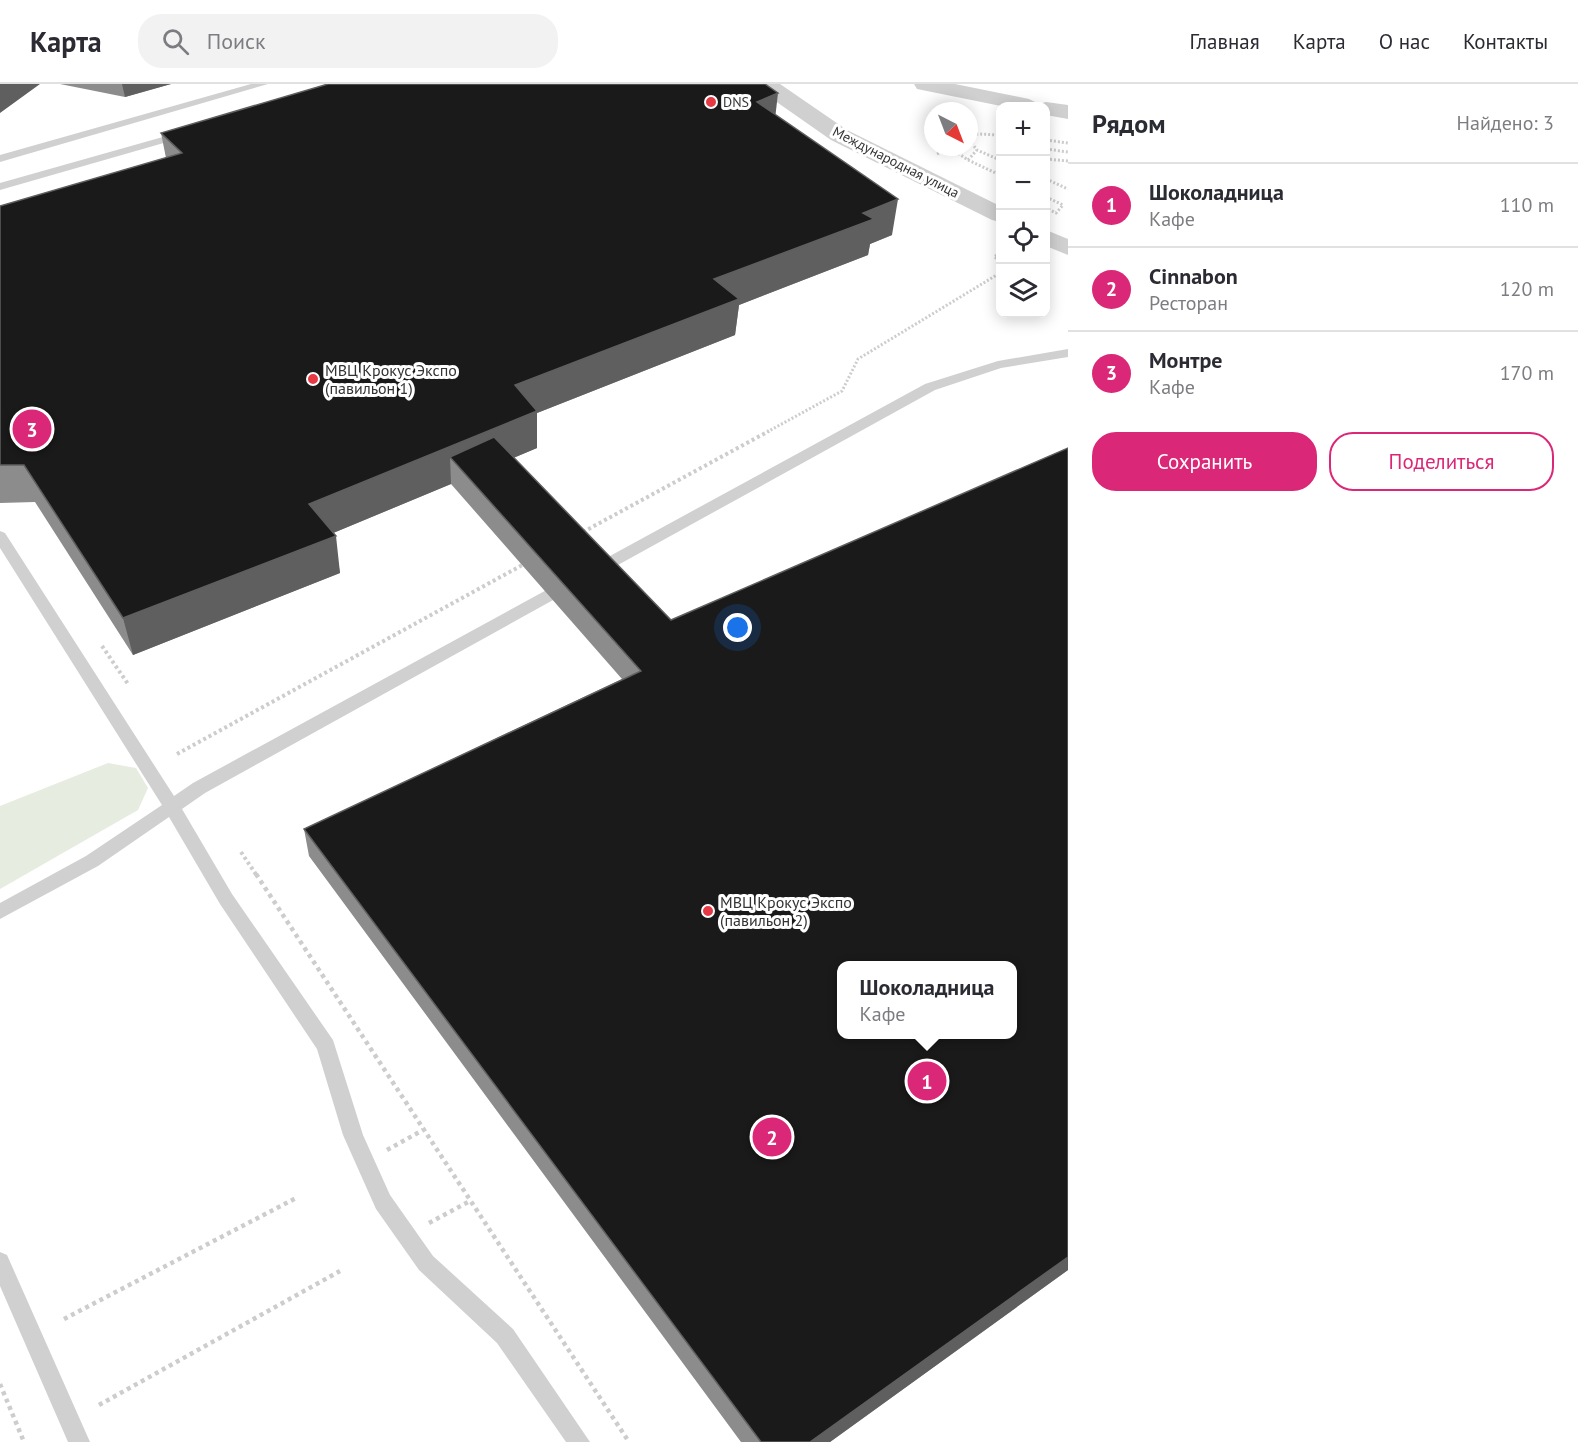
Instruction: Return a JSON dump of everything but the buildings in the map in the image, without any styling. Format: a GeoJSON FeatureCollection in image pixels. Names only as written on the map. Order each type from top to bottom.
{"type":"FeatureCollection","features":[{"type":"Feature","properties":{"kind":"street","name":"Международная улица"},"geometry":{"type":"LineString","coordinates":[[766,84],[839,135],[996,212]]}},
{"type":"Feature","properties":{"kind":"street"},"geometry":{"type":"LineString","coordinates":[[925,84],[1010,102]]}},
{"type":"Feature","properties":{"kind":"street"},"geometry":{"type":"LineString","coordinates":[[1050,110],[1068,112]]}},
{"type":"Feature","properties":{"kind":"street"},"geometry":{"type":"LineString","coordinates":[[1050,239],[1068,248]]}},
{"type":"Feature","properties":{"kind":"lane"},"geometry":{"type":"LineString","coordinates":[[0,159],[263,84]]}},
{"type":"Feature","properties":{"kind":"lane"},"geometry":{"type":"LineString","coordinates":[[0,187],[195,130]]}},
{"type":"Feature","properties":{"kind":"lane"},"geometry":{"type":"LineString","coordinates":[[0,912],[92,861],[199,788],[930,387],[976,369],[1025,357],[1068,353]]}},
{"type":"Feature","properties":{"kind":"lane"},"geometry":{"type":"LineString","coordinates":[[0,536],[172,807],[226,899],[326,1046],[353,1135],[383,1202],[426,1263],[505,1336],[579,1442]]}},
{"type":"Feature","properties":{"kind":"lane"},"geometry":{"type":"LineString","coordinates":[[0,1262],[79,1442]]}},
{"type":"Feature","properties":{"kind":"path"},"geometry":{"type":"LineString","coordinates":[[978,134],[996,135]]}},
{"type":"Feature","properties":{"kind":"path"},"geometry":{"type":"LineString","coordinates":[[1050,141],[1068,143]]}},
{"type":"Feature","properties":{"kind":"path"},"geometry":{"type":"LineString","coordinates":[[978,150],[996,158]]}},
{"type":"Feature","properties":{"kind":"path"},"geometry":{"type":"LineString","coordinates":[[1050,150],[1068,152]]}},
{"type":"Feature","properties":{"kind":"path"},"geometry":{"type":"LineString","coordinates":[[962,156],[996,173]]}},
{"type":"Feature","properties":{"kind":"path"},"geometry":{"type":"LineString","coordinates":[[968,160],[972,156]]}},
{"type":"Feature","properties":{"kind":"path"},"geometry":{"type":"LineString","coordinates":[[1050,159],[1068,161]]}},
{"type":"Feature","properties":{"kind":"path"},"geometry":{"type":"LineString","coordinates":[[1050,181],[1068,189]]}},
{"type":"Feature","properties":{"kind":"path"},"geometry":{"type":"LineString","coordinates":[[1050,198],[1063,205],[1056,213],[1050,210]]}},
{"type":"Feature","properties":{"kind":"path"},"geometry":{"type":"LineString","coordinates":[[580,534],[842,391],[858,359],[996,275]]}},
{"type":"Feature","properties":{"kind":"path"},"geometry":{"type":"LineString","coordinates":[[177,754],[528,562]]}},
{"type":"Feature","properties":{"kind":"path"},"geometry":{"type":"LineString","coordinates":[[241,852],[629,1442]]}},
{"type":"Feature","properties":{"kind":"path"},"geometry":{"type":"LineString","coordinates":[[379,1154],[423,1130]]}},
{"type":"Feature","properties":{"kind":"path"},"geometry":{"type":"LineString","coordinates":[[64,1319],[298,1197]]}},
{"type":"Feature","properties":{"kind":"path"},"geometry":{"type":"LineString","coordinates":[[423,1226],[470,1201]]}},
{"type":"Feature","properties":{"kind":"path"},"geometry":{"type":"LineString","coordinates":[[99,1405],[340,1271]]}},
{"type":"Feature","properties":{"kind":"path"},"geometry":{"type":"LineString","coordinates":[[0,1384],[24,1442]]}},
{"type":"Feature","properties":{"kind":"shaded area"},"geometry":{"type":"Polygon","coordinates":[[[108,763],[136,768],[148,788],[138,810],[0,889],[0,806],[108,763]]]}},
{"type":"Feature","properties":{"kind":"place","name":"DNS"},"geometry":{"type":"Point","coordinates":[711,102]}},
{"type":"Feature","properties":{"kind":"place","name":"МВЦ Крокус Экспо (павильон 1)"},"geometry":{"type":"Point","coordinates":[313,379]}},
{"type":"Feature","properties":{"kind":"place","name":"Монтре"},"geometry":{"type":"Point","coordinates":[32,429]}},
{"type":"Feature","properties":{"kind":"place","name":"МВЦ Крокус Экспо (павильон 2)"},"geometry":{"type":"Point","coordinates":[708,911]}},
{"type":"Feature","properties":{"kind":"place","name":"Шоколадница"},"geometry":{"type":"Point","coordinates":[927,1081]}},
{"type":"Feature","properties":{"kind":"place","name":"Cinnabon"},"geometry":{"type":"Point","coordinates":[772,1137]}}]}
